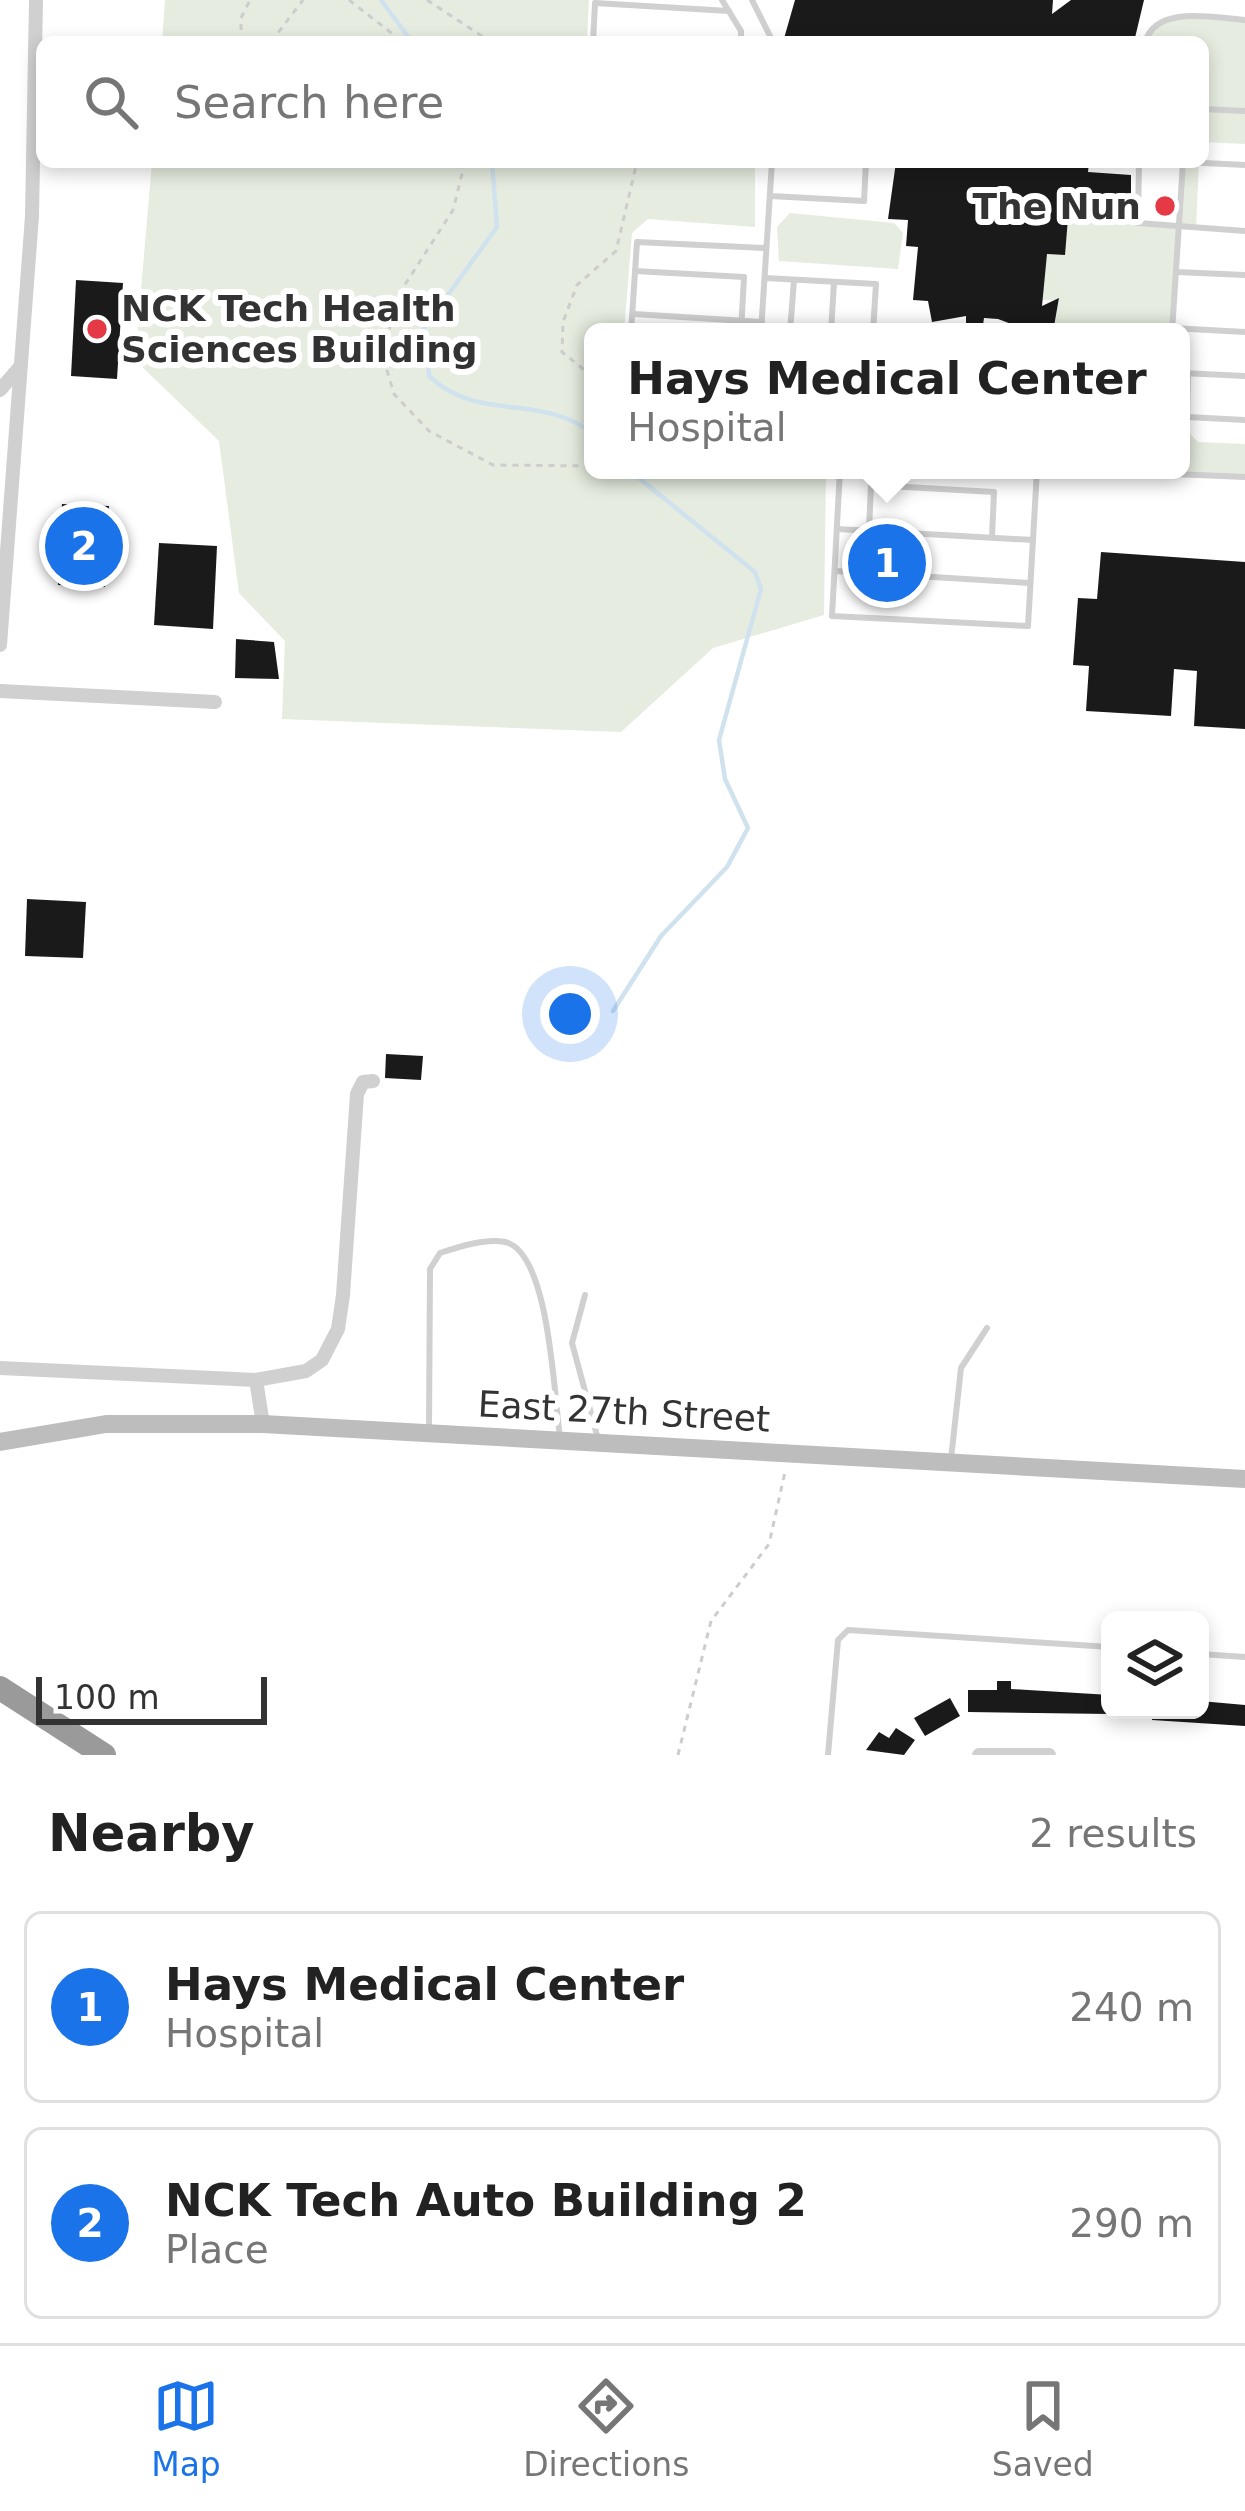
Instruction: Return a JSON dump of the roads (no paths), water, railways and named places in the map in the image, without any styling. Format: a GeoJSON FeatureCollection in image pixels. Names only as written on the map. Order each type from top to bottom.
{"type":"FeatureCollection","features":[{"type":"Feature","properties":{"kind":"highway"},"geometry":{"type":"LineString","coordinates":[[0,1688],[104,1755]]}},
{"type":"Feature","properties":{"kind":"main road","name":"East 27th Street"},"geometry":{"type":"LineString","coordinates":[[0,1442],[118,1423],[263,1424],[1245,1478]]}},
{"type":"Feature","properties":{"kind":"street"},"geometry":{"type":"LineString","coordinates":[[0,645],[32,216],[36,0]]}},
{"type":"Feature","properties":{"kind":"street"},"geometry":{"type":"LineString","coordinates":[[0,390],[19,368]]}},
{"type":"Feature","properties":{"kind":"street"},"geometry":{"type":"LineString","coordinates":[[0,691],[214,702]]}},
{"type":"Feature","properties":{"kind":"street"},"geometry":{"type":"LineString","coordinates":[[0,1368],[256,1380],[306,1371],[332,1346],[343,1295],[356,1094],[363,1082],[373,1081]]}},
{"type":"Feature","properties":{"kind":"street"},"geometry":{"type":"LineString","coordinates":[[256,1380],[263,1424]]}},
{"type":"Feature","properties":{"kind":"street"},"geometry":{"type":"LineString","coordinates":[[979,1755],[1049,1755]]}},
{"type":"Feature","properties":{"kind":"lane"},"geometry":{"type":"LineString","coordinates":[[722,0],[741,36]]}},
{"type":"Feature","properties":{"kind":"lane"},"geometry":{"type":"LineString","coordinates":[[752,0],[770,36]]}},
{"type":"Feature","properties":{"kind":"lane"},"geometry":{"type":"LineString","coordinates":[[593,36],[595,2],[729,11]]}},
{"type":"Feature","properties":{"kind":"lane"},"geometry":{"type":"LineString","coordinates":[[1148,36],[1151,28],[1168,19],[1245,20]]}},
{"type":"Feature","properties":{"kind":"lane"},"geometry":{"type":"LineString","coordinates":[[1209,109],[1245,111]]}},
{"type":"Feature","properties":{"kind":"lane"},"geometry":{"type":"LineString","coordinates":[[1209,163],[1245,165]]}},
{"type":"Feature","properties":{"kind":"lane"},"geometry":{"type":"LineString","coordinates":[[632,314],[762,322],[772,168]]}},
{"type":"Feature","properties":{"kind":"lane"},"geometry":{"type":"LineString","coordinates":[[770,196],[864,201],[866,168]]}},
{"type":"Feature","properties":{"kind":"lane"},"geometry":{"type":"LineString","coordinates":[[1139,168],[1138,224],[1245,231]]}},
{"type":"Feature","properties":{"kind":"lane"},"geometry":{"type":"LineString","coordinates":[[1172,323],[1183,168]]}},
{"type":"Feature","properties":{"kind":"lane"},"geometry":{"type":"LineString","coordinates":[[632,323],[637,242],[766,248]]}},
{"type":"Feature","properties":{"kind":"lane"},"geometry":{"type":"LineString","coordinates":[[635,271],[744,277],[742,320]]}},
{"type":"Feature","properties":{"kind":"lane"},"geometry":{"type":"LineString","coordinates":[[1176,272],[1245,275]]}},
{"type":"Feature","properties":{"kind":"lane"},"geometry":{"type":"LineString","coordinates":[[764,278],[876,284],[874,323]]}},
{"type":"Feature","properties":{"kind":"lane"},"geometry":{"type":"LineString","coordinates":[[791,323],[794,280]]}},
{"type":"Feature","properties":{"kind":"lane"},"geometry":{"type":"LineString","coordinates":[[832,323],[834,282]]}},
{"type":"Feature","properties":{"kind":"lane"},"geometry":{"type":"LineString","coordinates":[[1190,330],[1245,332]]}},
{"type":"Feature","properties":{"kind":"lane"},"geometry":{"type":"LineString","coordinates":[[1190,373],[1245,376]]}},
{"type":"Feature","properties":{"kind":"lane"},"geometry":{"type":"LineString","coordinates":[[1190,417],[1245,420]]}},
{"type":"Feature","properties":{"kind":"lane"},"geometry":{"type":"LineString","coordinates":[[1190,473],[1245,477]]}},
{"type":"Feature","properties":{"kind":"lane"},"geometry":{"type":"LineString","coordinates":[[840,479],[832,616],[1028,626],[1036,479]]}},
{"type":"Feature","properties":{"kind":"lane"},"geometry":{"type":"LineString","coordinates":[[868,530],[871,485],[994,492],[992,537]]}},
{"type":"Feature","properties":{"kind":"lane"},"geometry":{"type":"LineString","coordinates":[[837,529],[1033,539]]}},
{"type":"Feature","properties":{"kind":"lane"},"geometry":{"type":"LineString","coordinates":[[835,571],[1030,583]]}},
{"type":"Feature","properties":{"kind":"lane"},"geometry":{"type":"LineString","coordinates":[[430,1433],[430,1269],[440,1253],[504,1242],[518,1248],[539,1282],[560,1440]]}},
{"type":"Feature","properties":{"kind":"lane"},"geometry":{"type":"LineString","coordinates":[[585,1295],[572,1343],[599,1442]]}},
{"type":"Feature","properties":{"kind":"lane"},"geometry":{"type":"LineString","coordinates":[[951,1462],[962,1368],[987,1328]]}},
{"type":"Feature","properties":{"kind":"lane"},"geometry":{"type":"LineString","coordinates":[[828,1755],[838,1640],[848,1630],[1101,1646]]}},
{"type":"Feature","properties":{"kind":"lane"},"geometry":{"type":"LineString","coordinates":[[1209,1655],[1245,1657]]}},
{"type":"Feature","properties":{"kind":"waterway"},"geometry":{"type":"LineString","coordinates":[[381,0],[408,36]]}},
{"type":"Feature","properties":{"kind":"waterway"},"geometry":{"type":"LineString","coordinates":[[492,168],[497,227],[424,328],[429,376],[468,399],[550,413],[584,428]]}},
{"type":"Feature","properties":{"kind":"waterway"},"geometry":{"type":"LineString","coordinates":[[613,1011],[661,936],[727,867],[748,828],[725,779],[719,740],[761,589],[755,572],[640,479]]}},
{"type":"Feature","properties":{"kind":"place","name":"The Nun"},"geometry":{"type":"Point","coordinates":[1165,206]}},
{"type":"Feature","properties":{"kind":"place","name":"NCK Tech Health Sciences Building"},"geometry":{"type":"Point","coordinates":[97,329]}},
{"type":"Feature","properties":{"kind":"place","name":"NCK Tech Auto Building 2"},"geometry":{"type":"Point","coordinates":[84,546]}},
{"type":"Feature","properties":{"kind":"place","name":"Hays Medical Center"},"geometry":{"type":"Point","coordinates":[887,563]}}]}
